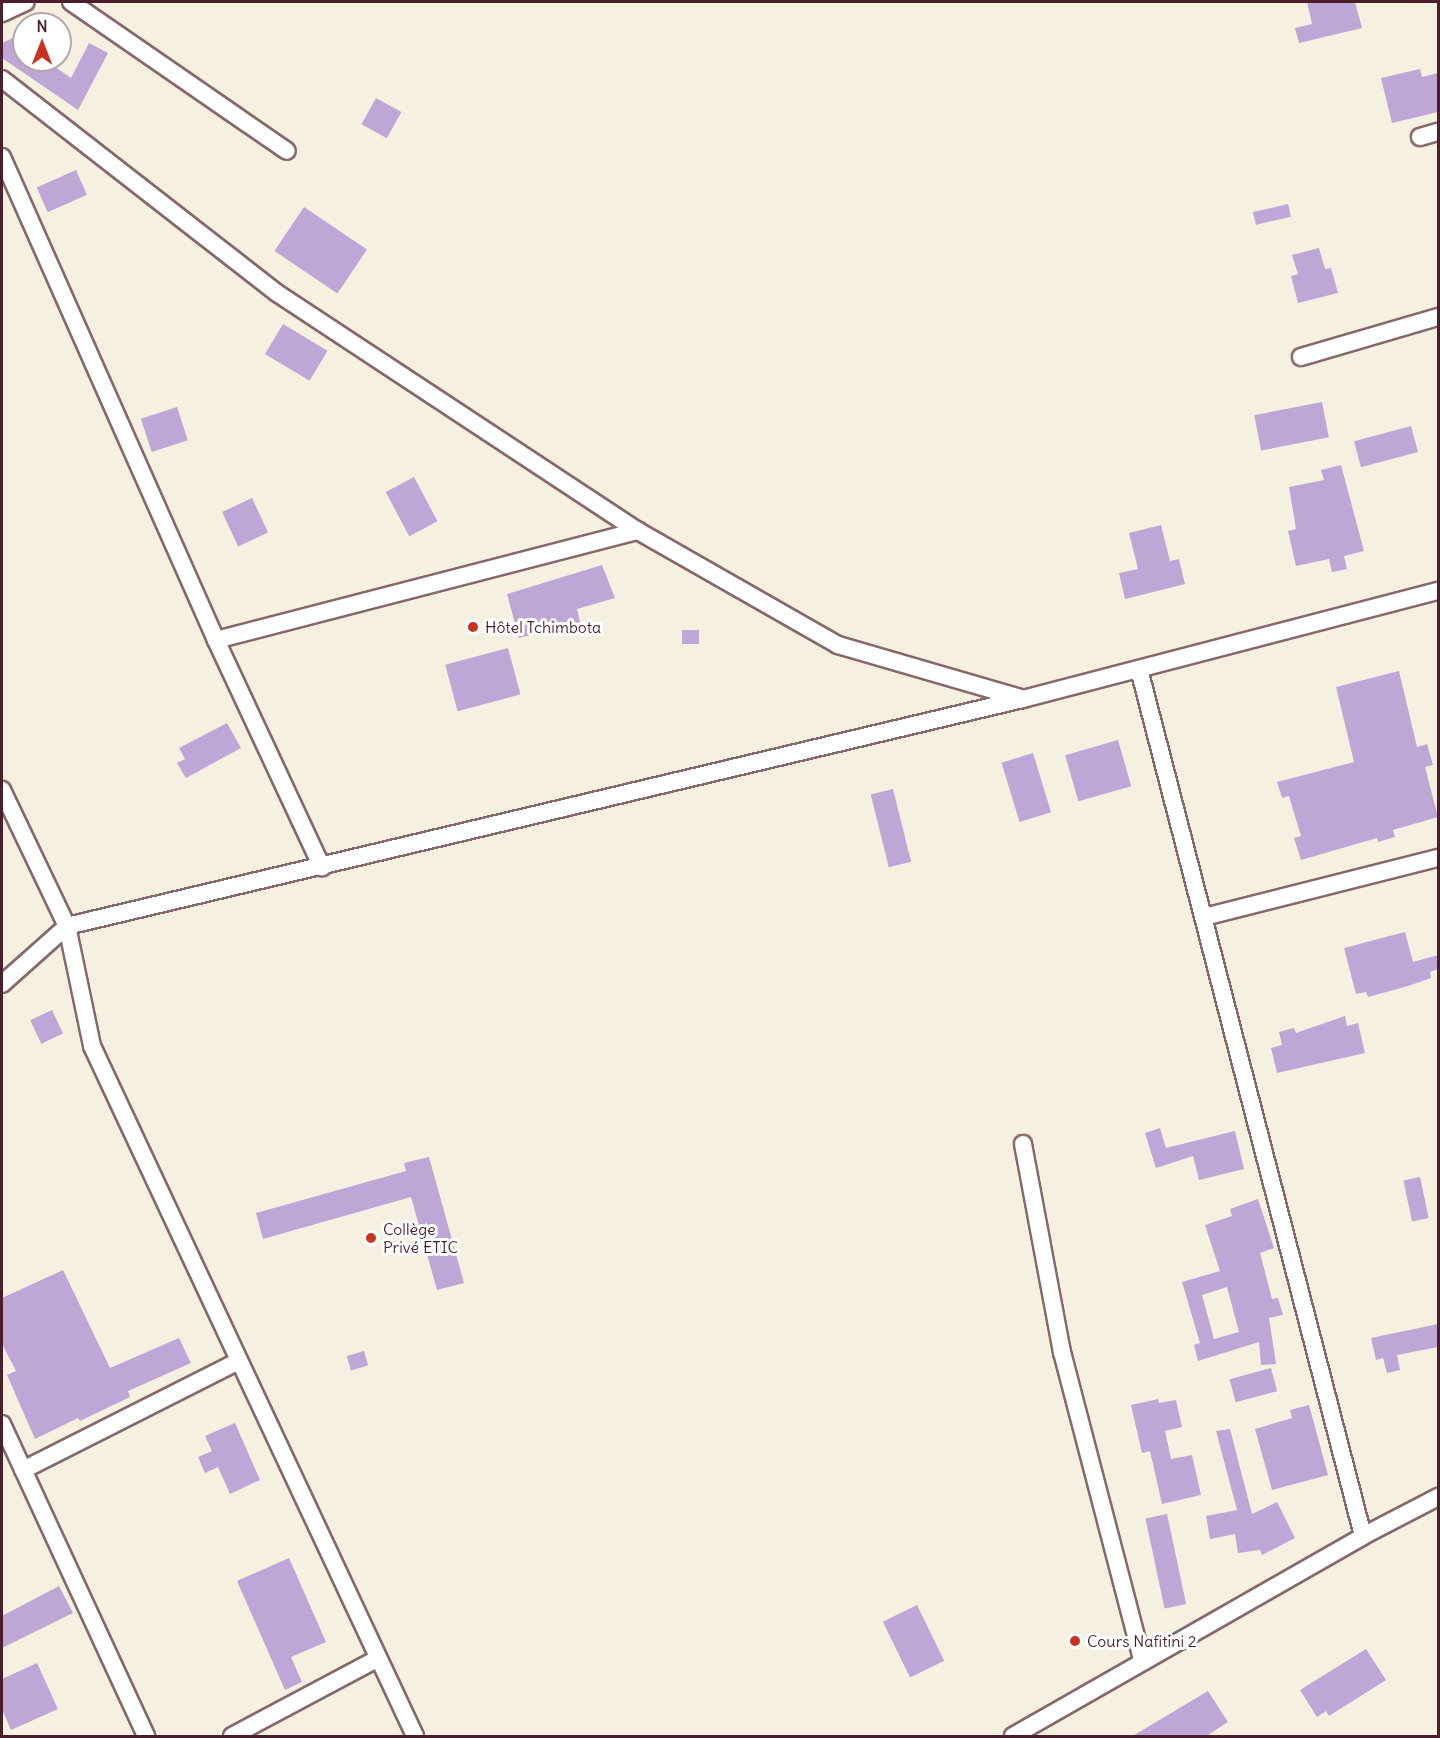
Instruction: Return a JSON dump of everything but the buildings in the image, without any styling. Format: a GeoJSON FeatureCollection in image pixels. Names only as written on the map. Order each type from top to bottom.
{"type":"FeatureCollection","features":[{"type":"Feature","properties":{"kind":"street"},"geometry":{"type":"LineString","coordinates":[[2,13],[26,2]]}},
{"type":"Feature","properties":{"kind":"street"},"geometry":{"type":"LineString","coordinates":[[71,2],[287,151]]}},
{"type":"Feature","properties":{"kind":"street"},"geometry":{"type":"LineString","coordinates":[[2,79],[277,293],[639,531],[838,645],[1023,699]]}},
{"type":"Feature","properties":{"kind":"street"},"geometry":{"type":"LineString","coordinates":[[1420,137],[1438,132]]}},
{"type":"Feature","properties":{"kind":"street"},"geometry":{"type":"LineString","coordinates":[[2,157],[216,640],[322,867]]}},
{"type":"Feature","properties":{"kind":"street"},"geometry":{"type":"LineString","coordinates":[[1301,357],[1438,317]]}},
{"type":"Feature","properties":{"kind":"street"},"geometry":{"type":"LineString","coordinates":[[216,640],[639,531]]}},
{"type":"Feature","properties":{"kind":"street"},"geometry":{"type":"LineString","coordinates":[[2,984],[67,926],[1023,699],[1438,591]]}},
{"type":"Feature","properties":{"kind":"street"},"geometry":{"type":"LineString","coordinates":[[1139,669],[1363,1536]]}},
{"type":"Feature","properties":{"kind":"street"},"geometry":{"type":"LineString","coordinates":[[2,790],[67,926],[92,1046],[415,1737]]}},
{"type":"Feature","properties":{"kind":"street"},"geometry":{"type":"LineString","coordinates":[[1204,917],[1438,858]]}},
{"type":"Feature","properties":{"kind":"street"},"geometry":{"type":"LineString","coordinates":[[1023,1144],[1062,1352],[1143,1662]]}},
{"type":"Feature","properties":{"kind":"street"},"geometry":{"type":"LineString","coordinates":[[22,1470],[239,1361]]}},
{"type":"Feature","properties":{"kind":"street"},"geometry":{"type":"LineString","coordinates":[[2,1424],[146,1737]]}},
{"type":"Feature","properties":{"kind":"street"},"geometry":{"type":"LineString","coordinates":[[1013,1737],[1363,1536],[1438,1497]]}},
{"type":"Feature","properties":{"kind":"street"},"geometry":{"type":"LineString","coordinates":[[232,1737],[377,1659]]}},
{"type":"Feature","properties":{"kind":"place","name":"Hôtel Tchimbota"},"geometry":{"type":"Point","coordinates":[473,627]}},
{"type":"Feature","properties":{"kind":"place","name":"Collège Privé ETIC"},"geometry":{"type":"Point","coordinates":[371,1238]}},
{"type":"Feature","properties":{"kind":"place","name":"Cours Nafitini 2"},"geometry":{"type":"Point","coordinates":[1075,1641]}}]}
